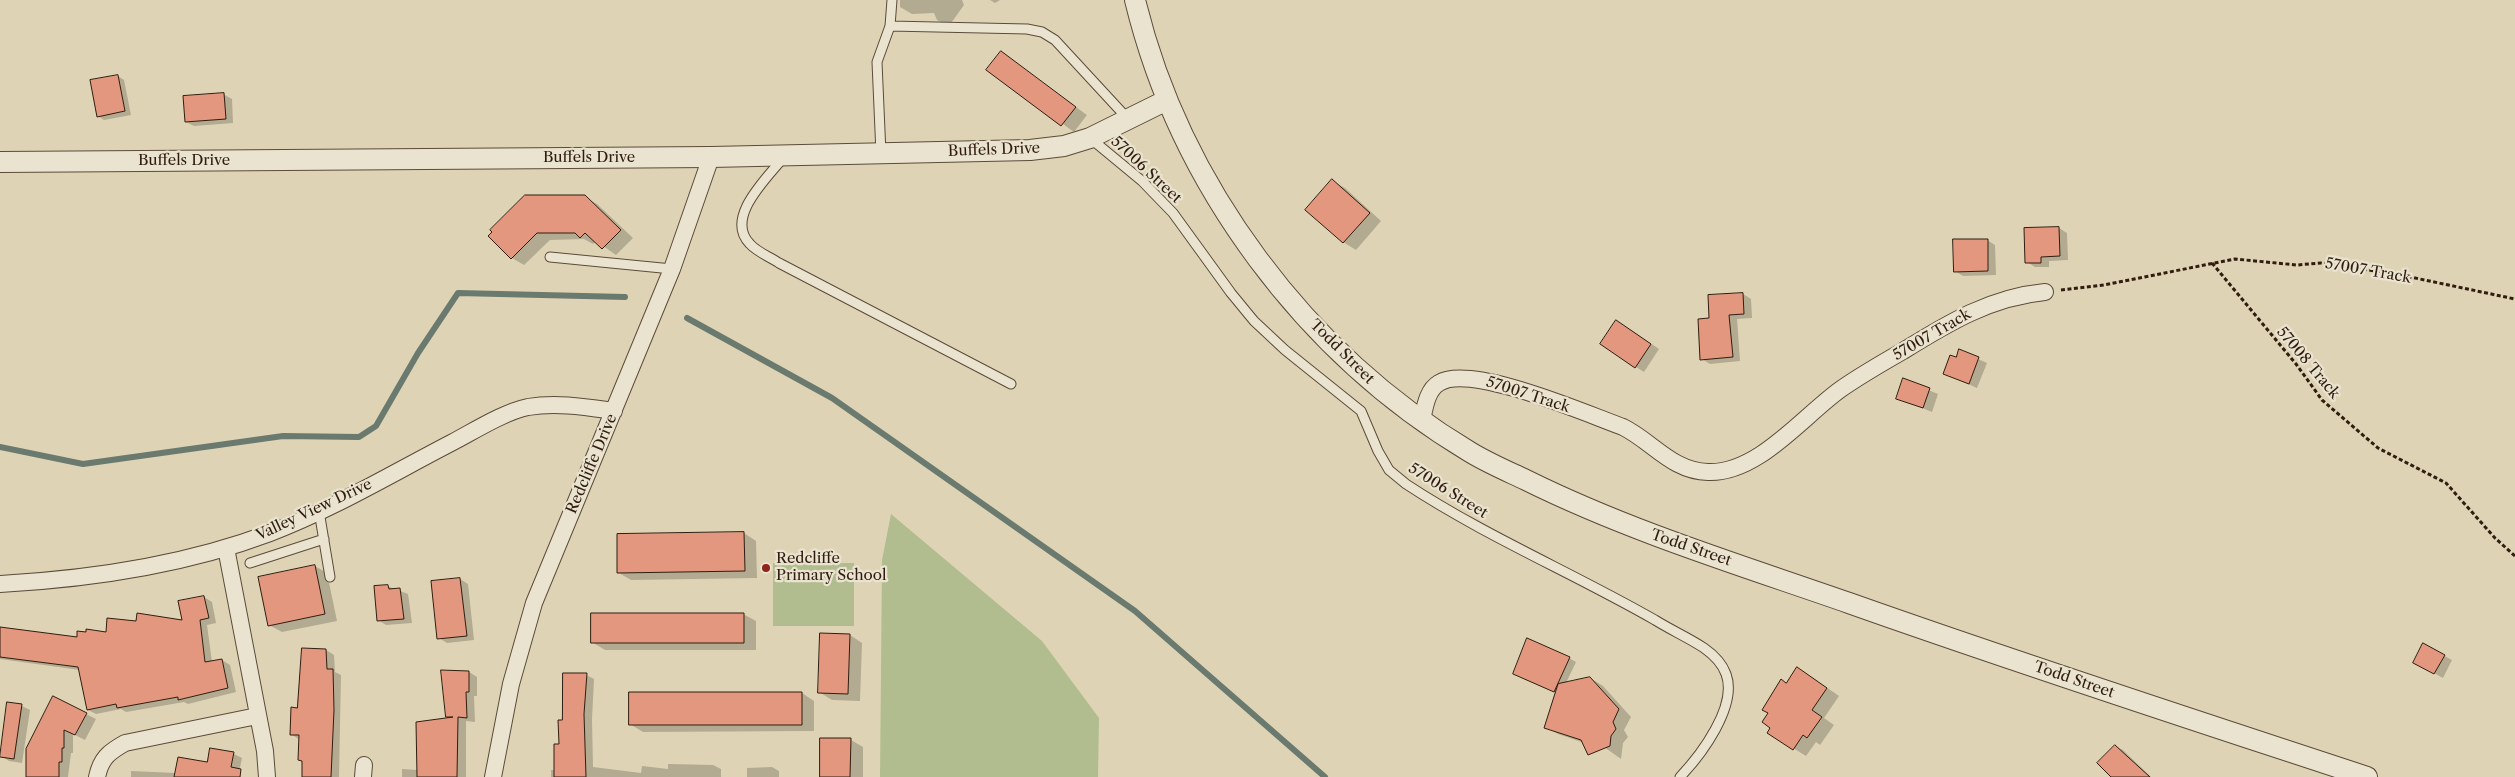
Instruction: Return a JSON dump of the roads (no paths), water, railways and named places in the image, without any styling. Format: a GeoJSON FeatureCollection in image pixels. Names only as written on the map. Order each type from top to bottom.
{"type":"FeatureCollection","features":[{"type":"Feature","properties":{"kind":"street","name":"Todd Street"},"geometry":{"type":"LineString","coordinates":[[1135,0],[1142,29],[1167,100],[1199,167],[1232,220],[1277,283],[1336,349],[1372,383],[1422,420],[1472,453],[1622,523],[1941,635],[2367,777]]}},
{"type":"Feature","properties":{"kind":"street","name":"Buffels Drive"},"geometry":{"type":"LineString","coordinates":[[0,162],[711,157],[1030,150],[1064,146],[1090,138],[1167,100]]}},
{"type":"Feature","properties":{"kind":"street","name":"Redcliffe Drive"},"geometry":{"type":"LineString","coordinates":[[493,777],[511,684],[534,604],[672,269],[711,157]]}},
{"type":"Feature","properties":{"kind":"street","name":"57007 Track"},"geometry":{"type":"LineString","coordinates":[[1422,420],[1428,398],[1438,383],[1449,378],[1464,377],[1508,387],[1623,426],[1638,434],[1672,462],[1688,469],[1709,472],[1731,470],[1750,462],[1840,389],[1938,329],[1972,311],[2000,300],[2020,294],[2045,292]]}},
{"type":"Feature","properties":{"kind":"street","name":"Valley View Drive"},"geometry":{"type":"LineString","coordinates":[[0,584],[122,571],[226,548],[272,532],[319,511],[526,407],[553,405],[614,411]]}},
{"type":"Feature","properties":{"kind":"street"},"geometry":{"type":"LineString","coordinates":[[226,548],[265,751],[267,777]]}},
{"type":"Feature","properties":{"kind":"street"},"geometry":{"type":"LineString","coordinates":[[97,777],[102,760],[111,750],[125,743],[257,716]]}},
{"type":"Feature","properties":{"kind":"lane"},"geometry":{"type":"LineString","coordinates":[[881,154],[877,62],[890,26],[892,0]]}},
{"type":"Feature","properties":{"kind":"lane"},"geometry":{"type":"LineString","coordinates":[[890,26],[1027,29],[1042,32],[1055,40],[1128,119]]}},
{"type":"Feature","properties":{"kind":"lane","name":"57006 Street"},"geometry":{"type":"LineString","coordinates":[[1090,138],[1142,181],[1173,213],[1231,293],[1254,321],[1285,350],[1360,411],[1389,470],[1406,484],[1431,500],[1527,553],[1627,604],[1704,648],[1719,661],[1727,675],[1728,691],[1725,708],[1706,744],[1680,777]]}},
{"type":"Feature","properties":{"kind":"lane"},"geometry":{"type":"LineString","coordinates":[[784,156],[747,203],[742,218],[742,233],[750,244],[779,263],[1011,384]]}},
{"type":"Feature","properties":{"kind":"lane"},"geometry":{"type":"LineString","coordinates":[[550,257],[672,269]]}},
{"type":"Feature","properties":{"kind":"lane"},"geometry":{"type":"LineString","coordinates":[[319,511],[330,577]]}},
{"type":"Feature","properties":{"kind":"lane"},"geometry":{"type":"LineString","coordinates":[[250,563],[324,539]]}},
{"type":"Feature","properties":{"kind":"waterway"},"geometry":{"type":"LineString","coordinates":[[0,447],[83,464],[283,436],[359,437],[376,426],[418,353],[458,293],[625,297]]}},
{"type":"Feature","properties":{"kind":"waterway"},"geometry":{"type":"LineString","coordinates":[[687,318],[832,398],[1135,611],[1325,777]]}},
{"type":"Feature","properties":{"kind":"place","name":"Redcliffe Primary School"},"geometry":{"type":"Point","coordinates":[766,568]}}]}
